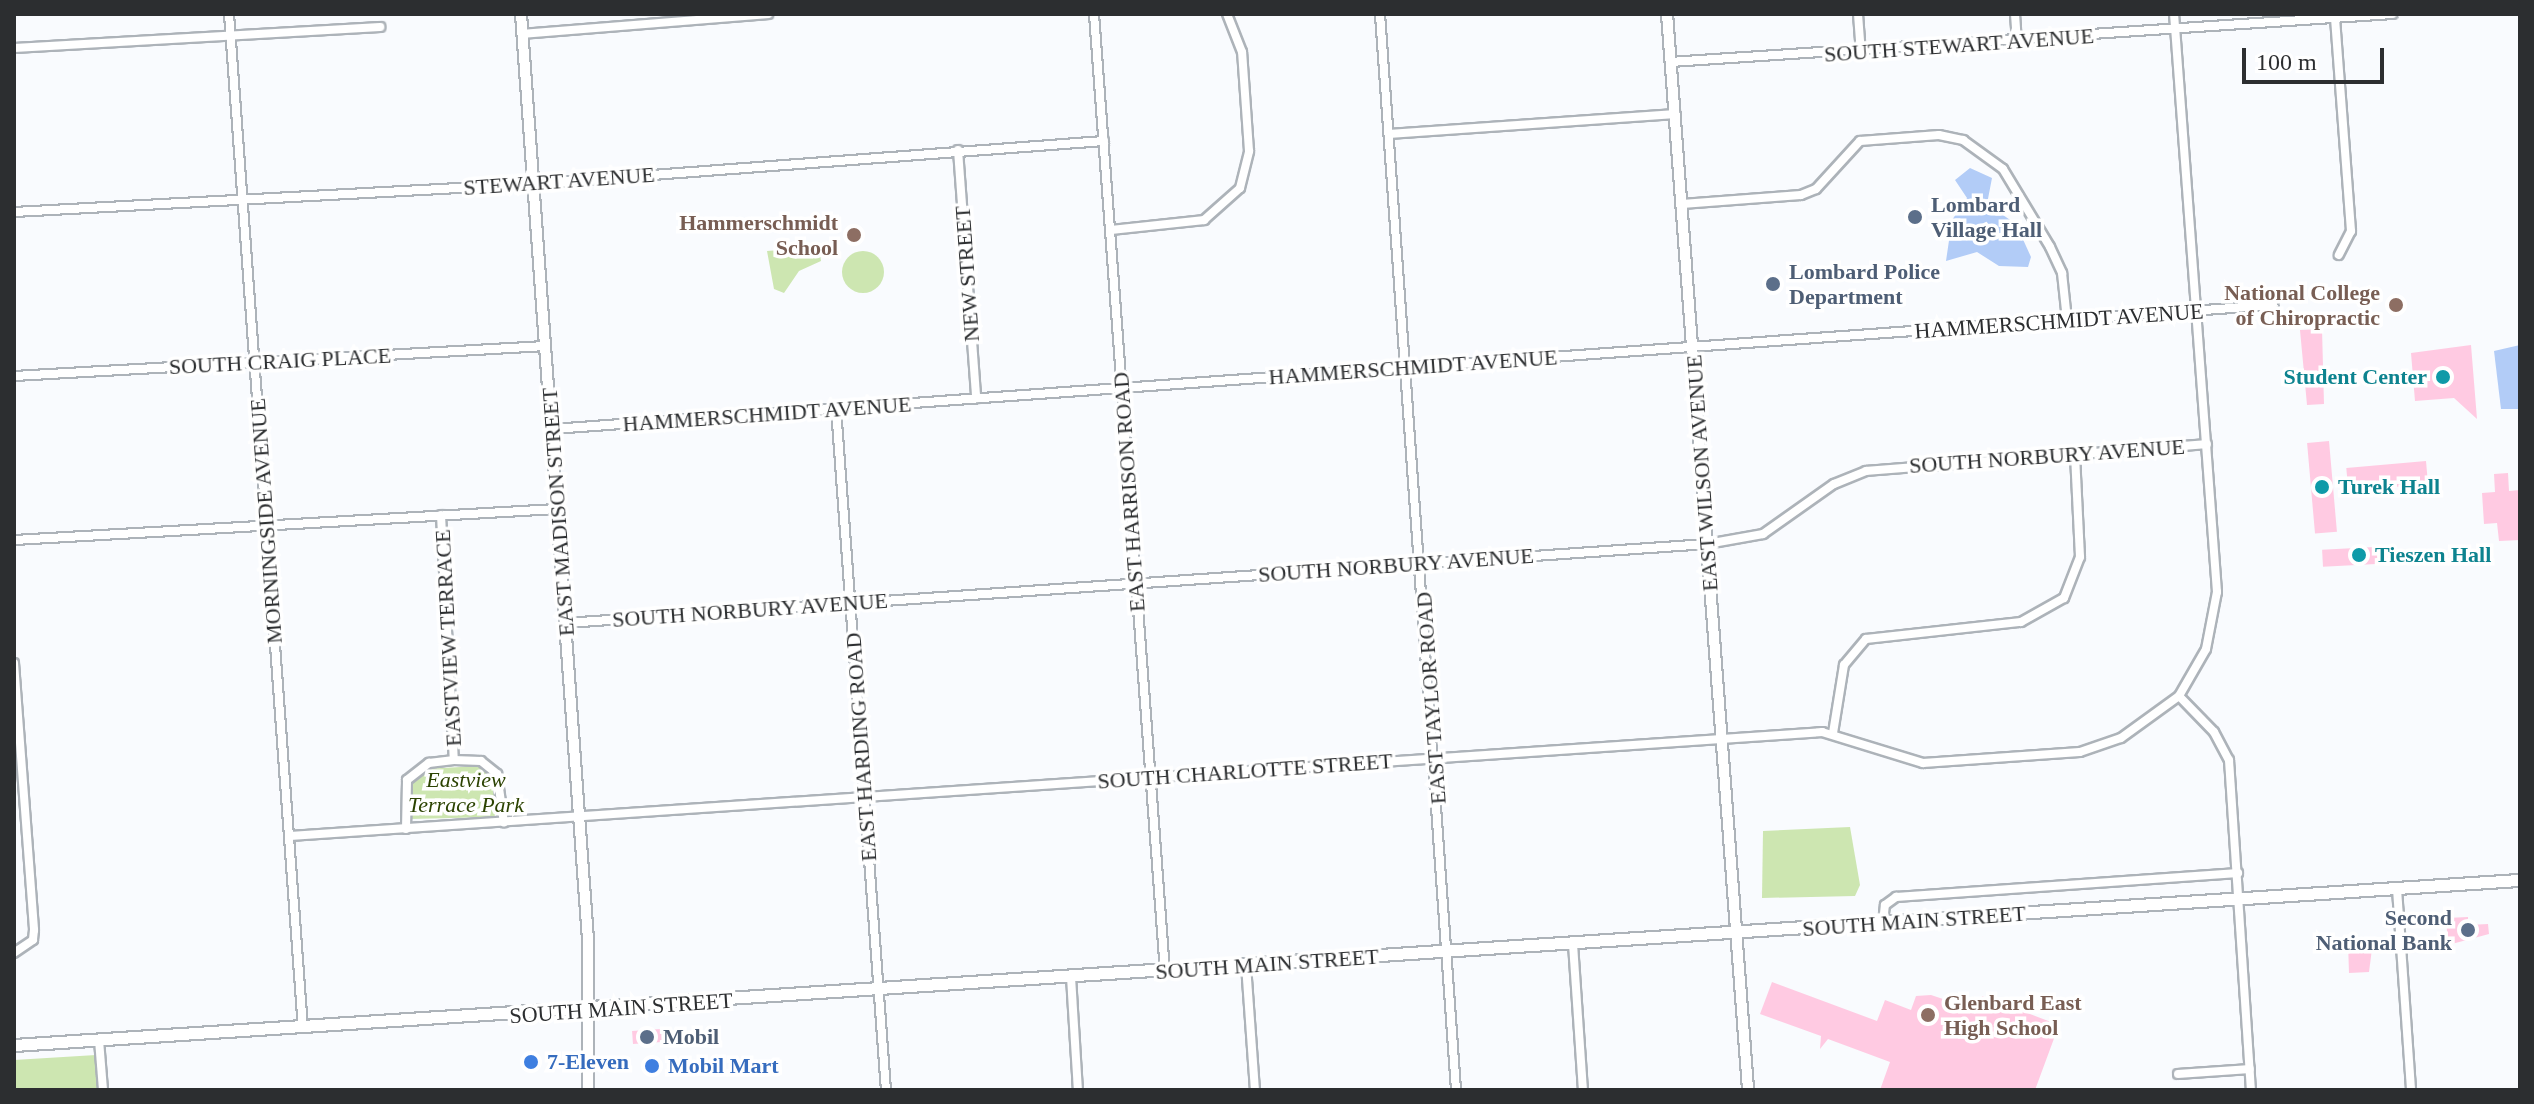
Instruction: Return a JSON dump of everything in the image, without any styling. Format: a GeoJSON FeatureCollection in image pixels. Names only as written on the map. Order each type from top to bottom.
{"type":"FeatureCollection","features":[{"type":"Feature","properties":{"kind":"main road","name":"SOUTH MAIN STREET"},"geometry":{"type":"LineString","coordinates":[[14,1045],[592,1011],[2520,880]]}},
{"type":"Feature","properties":{"kind":"street","name":"MORNINGSIDE AVENUE"},"geometry":{"type":"LineString","coordinates":[[229,14],[303,1028]]}},
{"type":"Feature","properties":{"kind":"street","name":"EAST MADISON STREET"},"geometry":{"type":"LineString","coordinates":[[521,14],[580,818],[592,1011],[588,1090]]}},
{"type":"Feature","properties":{"kind":"street"},"geometry":{"type":"LineString","coordinates":[[522,34],[768,14]]}},
{"type":"Feature","properties":{"kind":"street","name":"EAST HARRISON ROAD"},"geometry":{"type":"LineString","coordinates":[[1094,14],[1165,971]]}},
{"type":"Feature","properties":{"kind":"street"},"geometry":{"type":"LineString","coordinates":[[1111,230],[1204,220],[1240,188],[1249,151],[1242,52],[1227,14]]}},
{"type":"Feature","properties":{"kind":"street","name":"EAST TAYLOR ROAD"},"geometry":{"type":"LineString","coordinates":[[1380,14],[1436,758],[1456,1090]]}},
{"type":"Feature","properties":{"kind":"street","name":"EAST WILSON AVENUE"},"geometry":{"type":"LineString","coordinates":[[1667,14],[1748,1090]]}},
{"type":"Feature","properties":{"kind":"street"},"geometry":{"type":"LineString","coordinates":[[1858,14],[1861,54]]}},
{"type":"Feature","properties":{"kind":"street"},"geometry":{"type":"LineString","coordinates":[[2015,14],[2017,42]]}},
{"type":"Feature","properties":{"kind":"street"},"geometry":{"type":"LineString","coordinates":[[2174,14],[2207,444],[2215,616],[2206,649],[2179,696],[2226,750],[2238,873],[2251,1090]]}},
{"type":"Feature","properties":{"kind":"street","name":"SOUTH STEWART AVENUE"},"geometry":{"type":"LineString","coordinates":[[1670,62],[1861,54],[2392,14]]}},
{"type":"Feature","properties":{"kind":"street"},"geometry":{"type":"LineString","coordinates":[[2335,18],[2351,231],[2339,255]]}},
{"type":"Feature","properties":{"kind":"street"},"geometry":{"type":"LineString","coordinates":[[14,48],[380,27]]}},
{"type":"Feature","properties":{"kind":"street"},"geometry":{"type":"LineString","coordinates":[[1389,134],[1675,114]]}},
{"type":"Feature","properties":{"kind":"street"},"geometry":{"type":"LineString","coordinates":[[1682,204],[1801,195],[1816,189],[1860,141],[1939,135],[1963,140],[2003,169],[2050,247],[2064,280],[2067,320]]}},
{"type":"Feature","properties":{"kind":"street","name":"STEWART AVENUE"},"geometry":{"type":"LineString","coordinates":[[14,212],[533,184],[1104,141]]}},
{"type":"Feature","properties":{"kind":"street","name":"NEW STREET"},"geometry":{"type":"LineString","coordinates":[[958,150],[976,398]]}},
{"type":"Feature","properties":{"kind":"street","name":"HAMMERSCHMIDT AVENUE"},"geometry":{"type":"LineString","coordinates":[[552,429],[2274,305]]}},
{"type":"Feature","properties":{"kind":"street","name":"SOUTH CRAIG PLACE"},"geometry":{"type":"LineString","coordinates":[[14,376],[546,346]]}},
{"type":"Feature","properties":{"kind":"street","name":"EAST HARDING ROAD"},"geometry":{"type":"LineString","coordinates":[[836,408],[886,1090]]}},
{"type":"Feature","properties":{"kind":"street","name":"SOUTH NORBURY AVENUE"},"geometry":{"type":"LineString","coordinates":[[566,623],[1707,544],[1763,534],[1834,484],[1866,471],[2207,444]]}},
{"type":"Feature","properties":{"kind":"street"},"geometry":{"type":"LineString","coordinates":[[1833,733],[1844,665],[1866,639],[2021,622],[2064,598],[2080,557],[2075,454]]}},
{"type":"Feature","properties":{"kind":"street"},"geometry":{"type":"LineString","coordinates":[[14,540],[557,509]]}},
{"type":"Feature","properties":{"kind":"street","name":"EASTVIEW TERRACE"},"geometry":{"type":"LineString","coordinates":[[441,515],[454,760]]}},
{"type":"Feature","properties":{"kind":"street"},"geometry":{"type":"LineString","coordinates":[[14,663],[34,930],[33,940],[14,953]]}},
{"type":"Feature","properties":{"kind":"street","name":"SOUTH CHARLOTTE STREET"},"geometry":{"type":"LineString","coordinates":[[290,836],[1833,733],[1923,763],[2070,753],[2121,738],[2179,696]]}},
{"type":"Feature","properties":{"kind":"street","name":"EASTVIEW TERRACE"},"geometry":{"type":"LineString","coordinates":[[406,829],[407,780],[429,763],[454,760],[493,769],[500,780],[504,823]]}},
{"type":"Feature","properties":{"kind":"street"},"geometry":{"type":"LineString","coordinates":[[1883,923],[1885,905],[1896,897],[2238,873]]}},
{"type":"Feature","properties":{"kind":"street"},"geometry":{"type":"LineString","coordinates":[[2397,889],[2411,1090]]}},
{"type":"Feature","properties":{"kind":"street"},"geometry":{"type":"LineString","coordinates":[[1573,944],[1583,1090]]}},
{"type":"Feature","properties":{"kind":"street"},"geometry":{"type":"LineString","coordinates":[[1246,965],[1255,1090]]}},
{"type":"Feature","properties":{"kind":"street"},"geometry":{"type":"LineString","coordinates":[[1071,977],[1078,1090]]}},
{"type":"Feature","properties":{"kind":"street"},"geometry":{"type":"LineString","coordinates":[[99,1040],[103,1090]]}},
{"type":"Feature","properties":{"kind":"street"},"geometry":{"type":"LineString","coordinates":[[2178,1074],[2250,1069]]}},
{"type":"Feature","properties":{"kind":"green space"},"geometry":{"type":"Polygon","coordinates":[[[819,247],[821,261],[799,271],[784,293],[774,289],[767,251],[819,247]]]}},
{"type":"Feature","properties":{"kind":"green space"},"geometry":{"type":"Polygon","coordinates":[[[863,251],[878,257],[884,272],[878,287],[863,293],[848,287],[842,272],[848,257],[863,251]]]}},
{"type":"Feature","properties":{"kind":"green space","name":"Eastview Terrace Park"},"geometry":{"type":"Polygon","coordinates":[[[479,766],[495,780],[499,812],[493,817],[410,819],[409,787],[424,769],[479,766]]]}},
{"type":"Feature","properties":{"kind":"green space"},"geometry":{"type":"Polygon","coordinates":[[[1850,827],[1860,885],[1855,896],[1762,898],[1763,831],[1850,827]]]}},
{"type":"Feature","properties":{"kind":"green space"},"geometry":{"type":"Polygon","coordinates":[[[96,1055],[98,1090],[14,1090],[14,1060],[96,1055]]]}},
{"type":"Feature","properties":{"kind":"water"},"geometry":{"type":"Polygon","coordinates":[[[1970,168],[1992,178],[1987,204],[2016,224],[2031,257],[2028,267],[1999,266],[1977,252],[1946,261],[1952,220],[1967,198],[1955,180],[1970,168]]]}},
{"type":"Feature","properties":{"kind":"water"},"geometry":{"type":"Polygon","coordinates":[[[2520,345],[2520,409],[2501,409],[2494,351],[2520,345]]]}},
{"type":"Feature","properties":{"kind":"building"},"geometry":{"type":"Polygon","coordinates":[[[2322,329],[2324,404],[2307,405],[2300,330],[2322,329]]]}},
{"type":"Feature","properties":{"kind":"building","name":"Student Center"},"geometry":{"type":"Polygon","coordinates":[[[2471,345],[2477,419],[2454,398],[2415,401],[2411,353],[2471,345]]]}},
{"type":"Feature","properties":{"kind":"building","name":"Turek Hall"},"geometry":{"type":"Polygon","coordinates":[[[2329,441],[2337,532],[2315,534],[2307,443],[2329,441]]]}},
{"type":"Feature","properties":{"kind":"building"},"geometry":{"type":"Polygon","coordinates":[[[2426,461],[2428,484],[2348,491],[2346,468],[2426,461]]]}},
{"type":"Feature","properties":{"kind":"building"},"geometry":{"type":"Polygon","coordinates":[[[2508,473],[2509,491],[2520,490],[2520,540],[2499,541],[2497,523],[2484,524],[2482,493],[2495,492],[2494,474],[2508,473]]]}},
{"type":"Feature","properties":{"kind":"building","name":"Tieszen Hall"},"geometry":{"type":"Polygon","coordinates":[[[2394,546],[2395,563],[2323,567],[2322,550],[2394,546]]]}},
{"type":"Feature","properties":{"kind":"building","name":"Second National Bank"},"geometry":{"type":"Polygon","coordinates":[[[2468,917],[2468,925],[2488,924],[2489,934],[2448,945],[2446,918],[2468,917]]]}},
{"type":"Feature","properties":{"kind":"building"},"geometry":{"type":"Polygon","coordinates":[[[2373,941],[2369,972],[2349,973],[2348,942],[2373,941]]]}},
{"type":"Feature","properties":{"kind":"building","name":"Glenbard East High School"},"geometry":{"type":"Polygon","coordinates":[[[1772,982],[1877,1021],[1885,1000],[1911,1010],[1916,996],[1931,995],[1979,1011],[1982,996],[2059,1025],[2035,1090],[1880,1090],[1890,1062],[1828,1039],[1820,1049],[1821,1036],[1760,1014],[1772,982]]]}},
{"type":"Feature","properties":{"kind":"building","name":"Mobil"},"geometry":{"type":"Polygon","coordinates":[[[661,1029],[662,1042],[633,1044],[632,1031],[661,1029]]]}},
{"type":"Feature","properties":{"kind":"place","name":"Lombard Village Hall"},"geometry":{"type":"Point","coordinates":[1915,217]}},
{"type":"Feature","properties":{"kind":"place","name":"Hammerschmidt School"},"geometry":{"type":"Point","coordinates":[854,235]}},
{"type":"Feature","properties":{"kind":"place","name":"Lombard Police Department"},"geometry":{"type":"Point","coordinates":[1773,284]}},
{"type":"Feature","properties":{"kind":"place","name":"National College of Chiropractic"},"geometry":{"type":"Point","coordinates":[2396,305]}},
{"type":"Feature","properties":{"kind":"place","name":"Student Center"},"geometry":{"type":"Point","coordinates":[2443,377]}},
{"type":"Feature","properties":{"kind":"place","name":"Turek Hall"},"geometry":{"type":"Point","coordinates":[2322,487]}},
{"type":"Feature","properties":{"kind":"place","name":"Tieszen Hall"},"geometry":{"type":"Point","coordinates":[2359,555]}},
{"type":"Feature","properties":{"kind":"place","name":"Second National Bank"},"geometry":{"type":"Point","coordinates":[2468,930]}},
{"type":"Feature","properties":{"kind":"place","name":"Glenbard East High School"},"geometry":{"type":"Point","coordinates":[1928,1015]}},
{"type":"Feature","properties":{"kind":"place","name":"Mobil"},"geometry":{"type":"Point","coordinates":[647,1037]}},
{"type":"Feature","properties":{"kind":"place","name":"7-Eleven"},"geometry":{"type":"Point","coordinates":[531,1062]}},
{"type":"Feature","properties":{"kind":"place","name":"Mobil Mart"},"geometry":{"type":"Point","coordinates":[652,1066]}}]}
